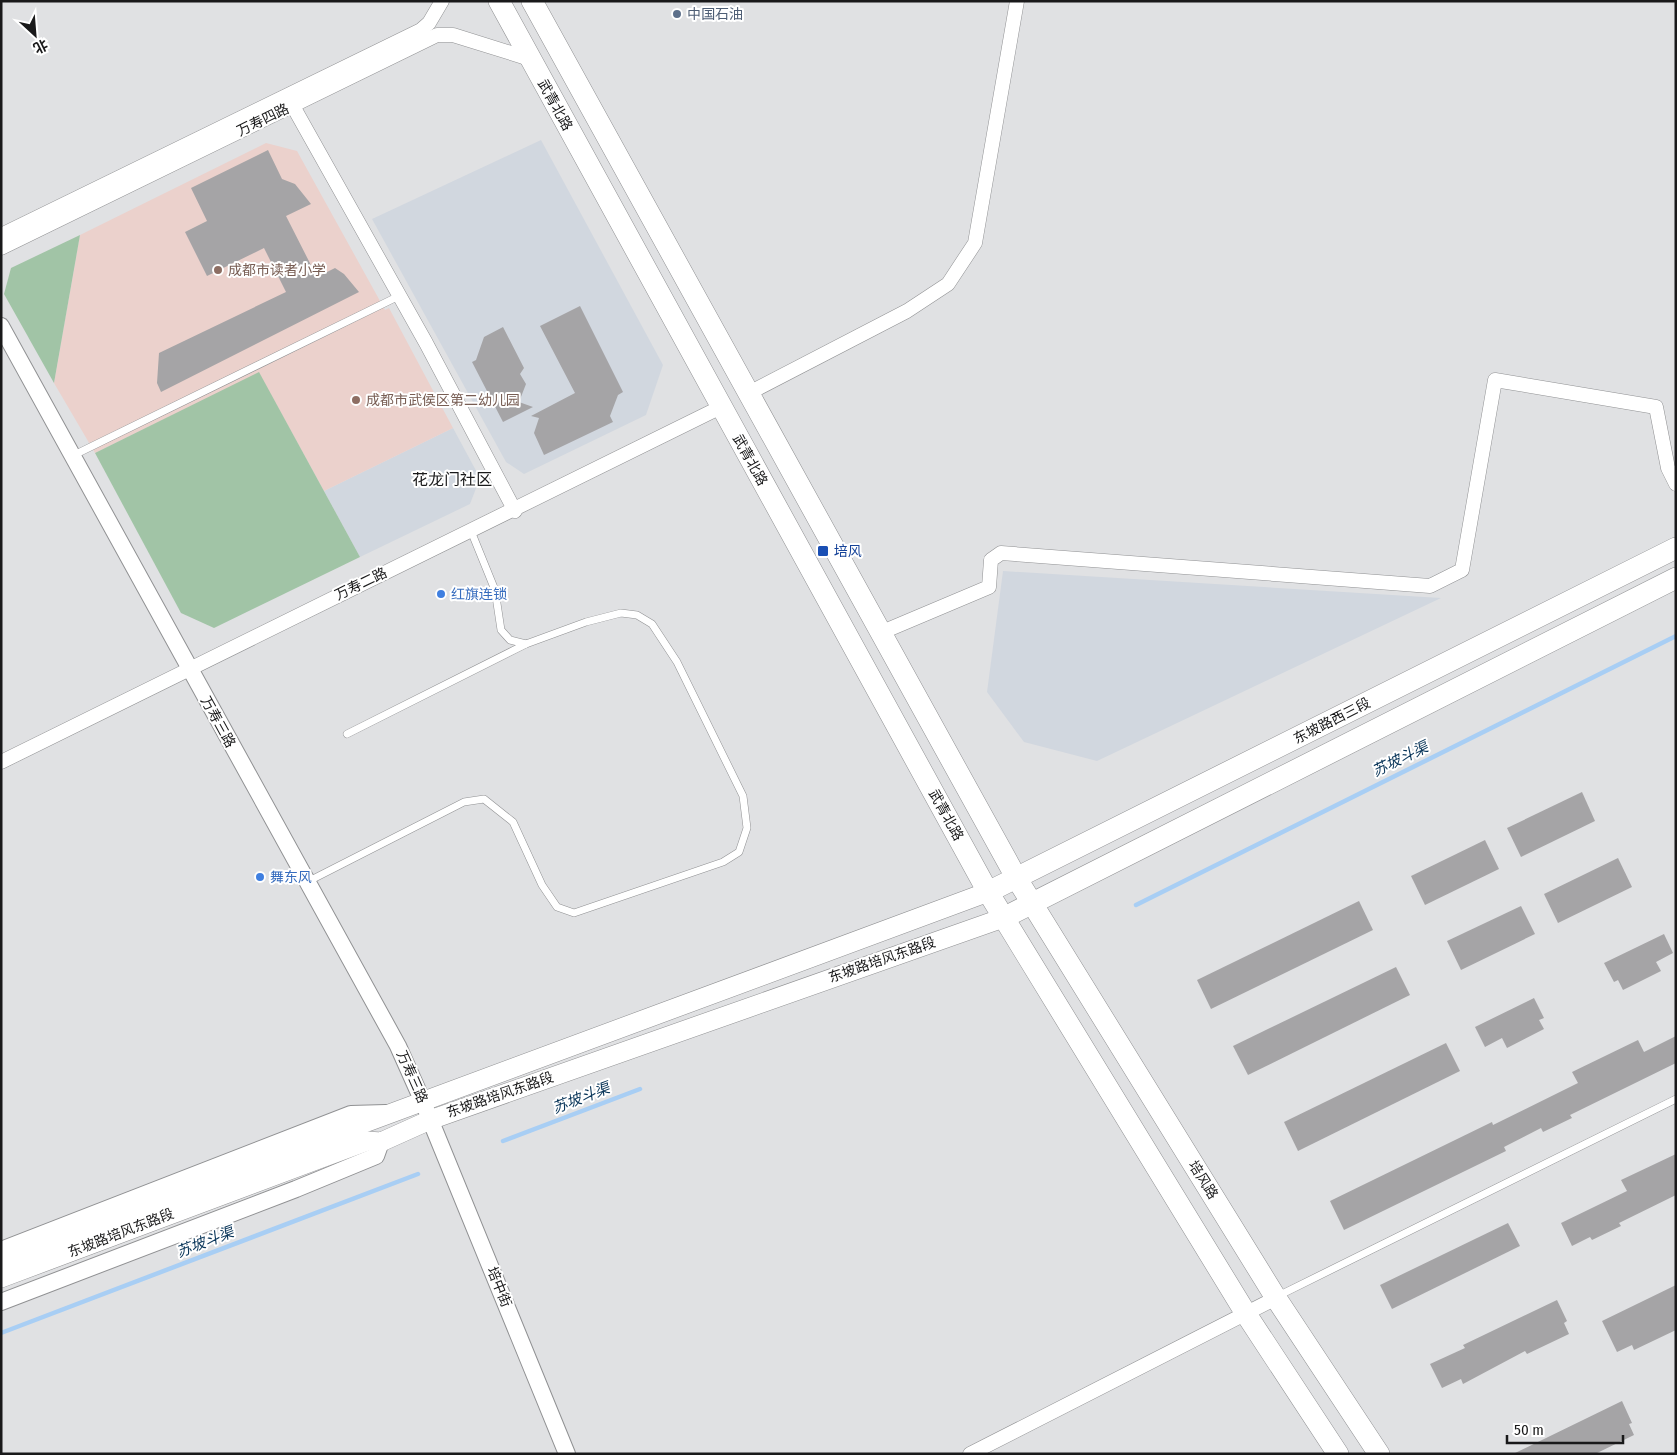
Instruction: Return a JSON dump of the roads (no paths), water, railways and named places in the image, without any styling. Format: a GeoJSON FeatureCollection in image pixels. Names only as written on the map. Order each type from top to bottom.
{"type":"FeatureCollection","features":[{"type":"Feature","properties":{"kind":"main road","name":"武青北路"},"geometry":{"type":"LineString","coordinates":[[499,1],[1003,918]]}},
{"type":"Feature","properties":{"kind":"main road"},"geometry":{"type":"LineString","coordinates":[[532,1],[747,394],[1031,904]]}},
{"type":"Feature","properties":{"kind":"main road","name":"东坡路西三段"},"geometry":{"type":"LineString","coordinates":[[988,892],[1676,548]]}},
{"type":"Feature","properties":{"kind":"main road","name":"东坡路西三段"},"geometry":{"type":"LineString","coordinates":[[1003,918],[1676,578]]}},
{"type":"Feature","properties":{"kind":"main road","name":"东坡路培风东路段"},"geometry":{"type":"LineString","coordinates":[[1,1262],[393,1113],[988,892]]}},
{"type":"Feature","properties":{"kind":"main road","name":"培风路"},"geometry":{"type":"LineString","coordinates":[[1031,904],[1276,1298],[1379,1454]]}},
{"type":"Feature","properties":{"kind":"main road"},"geometry":{"type":"LineString","coordinates":[[1003,918],[1245,1313],[1338,1454]]}},
{"type":"Feature","properties":{"kind":"main road","name":"东坡路培风东路段"},"geometry":{"type":"LineString","coordinates":[[1,1278],[367,1141],[381,1142],[430,1120],[1003,918]]}},
{"type":"Feature","properties":{"kind":"street","name":"万寿四路"},"geometry":{"type":"LineString","coordinates":[[1,248],[290,100],[420,30],[430,23],[442,1]]}},
{"type":"Feature","properties":{"kind":"street"},"geometry":{"type":"LineString","coordinates":[[747,394],[907,311],[948,284],[976,243],[1017,1]]}},
{"type":"Feature","properties":{"kind":"street","name":"万寿四路"},"geometry":{"type":"LineString","coordinates":[[1,235],[290,100],[437,35],[453,34],[530,59]]}},
{"type":"Feature","properties":{"kind":"street"},"geometry":{"type":"LineString","coordinates":[[290,100],[515,510]]}},
{"type":"Feature","properties":{"kind":"street","name":"万寿三路"},"geometry":{"type":"LineString","coordinates":[[1,326],[398,1046],[430,1120]]}},
{"type":"Feature","properties":{"kind":"street"},"geometry":{"type":"LineString","coordinates":[[880,633],[989,587],[991,560],[1001,553],[1430,586],[1462,570],[1496,380],[1656,407],[1668,468],[1676,484]]}},
{"type":"Feature","properties":{"kind":"street","name":"万寿二路"},"geometry":{"type":"LineString","coordinates":[[1,762],[188,668],[721,408]]}},
{"type":"Feature","properties":{"kind":"street"},"geometry":{"type":"LineString","coordinates":[[1,1250],[351,1114],[393,1113]]}},
{"type":"Feature","properties":{"kind":"street","name":"培中街"},"geometry":{"type":"LineString","coordinates":[[430,1120],[567,1454]]}},
{"type":"Feature","properties":{"kind":"street"},"geometry":{"type":"LineString","coordinates":[[1,1302],[367,1160],[376,1156],[381,1142]]}},
{"type":"Feature","properties":{"kind":"street"},"geometry":{"type":"LineString","coordinates":[[970,1454],[1276,1298]]}},
{"type":"Feature","properties":{"kind":"lane"},"geometry":{"type":"LineString","coordinates":[[72,456],[399,296]]}},
{"type":"Feature","properties":{"kind":"lane"},"geometry":{"type":"LineString","coordinates":[[472,531],[494,590],[501,630],[510,640],[526,644]]}},
{"type":"Feature","properties":{"kind":"lane"},"geometry":{"type":"LineString","coordinates":[[307,882],[464,802],[484,799],[513,822],[542,885],[557,907],[574,913],[723,862],[739,852],[747,828],[743,796],[677,662],[652,624],[637,615],[621,614],[586,622],[526,644],[347,734]]}},
{"type":"Feature","properties":{"kind":"lane"},"geometry":{"type":"LineString","coordinates":[[1276,1298],[1676,1099]]}},
{"type":"Feature","properties":{"kind":"waterway","name":"苏坡斗渠"},"geometry":{"type":"LineString","coordinates":[[1136,905],[1676,636]]}},
{"type":"Feature","properties":{"kind":"waterway","name":"苏坡斗渠"},"geometry":{"type":"LineString","coordinates":[[503,1141],[640,1089]]}},
{"type":"Feature","properties":{"kind":"waterway","name":"苏坡斗渠"},"geometry":{"type":"LineString","coordinates":[[1,1333],[418,1174]]}},
{"type":"Feature","properties":{"kind":"place","name":"中国石油"},"geometry":{"type":"Point","coordinates":[677,14]}},
{"type":"Feature","properties":{"kind":"place","name":"成都市读者小学"},"geometry":{"type":"Point","coordinates":[218,270]}},
{"type":"Feature","properties":{"kind":"place","name":"成都市武侯区第二幼儿园"},"geometry":{"type":"Point","coordinates":[356,400]}},
{"type":"Feature","properties":{"kind":"place","name":"培风"},"geometry":{"type":"Point","coordinates":[823,551]}},
{"type":"Feature","properties":{"kind":"place","name":"红旗连锁"},"geometry":{"type":"Point","coordinates":[441,594]}},
{"type":"Feature","properties":{"kind":"place","name":"舞东风"},"geometry":{"type":"Point","coordinates":[260,877]}},
{"type":"Feature","properties":{"kind":"district","name":"花龙门社区"},"geometry":{"type":"Point","coordinates":[452,479]}}]}
